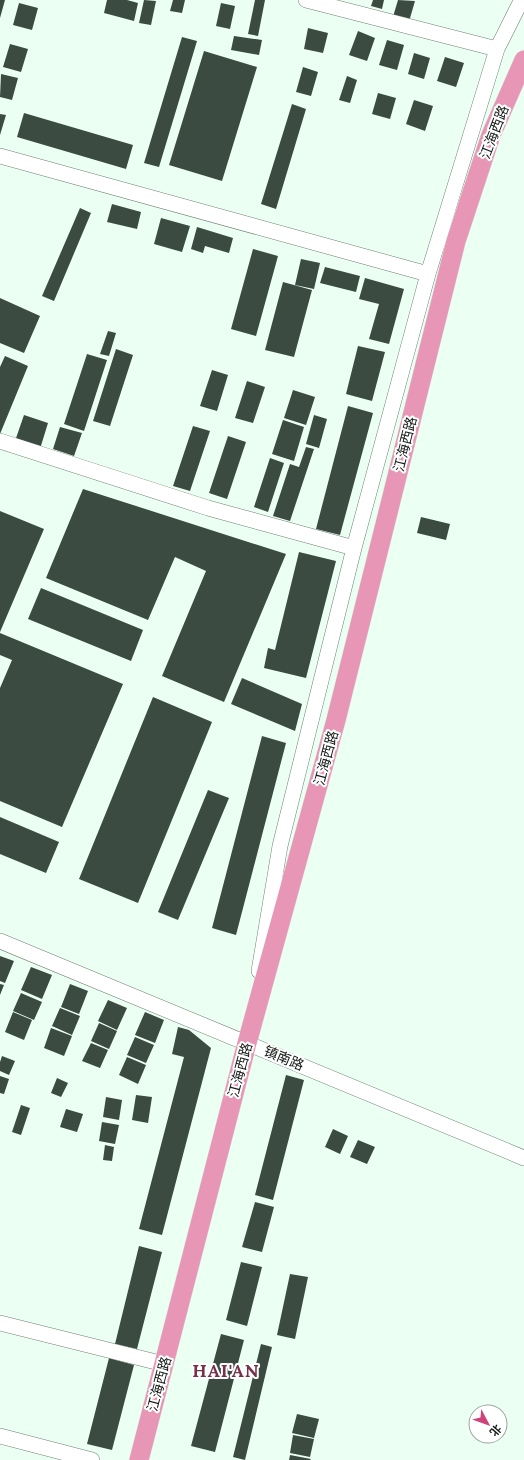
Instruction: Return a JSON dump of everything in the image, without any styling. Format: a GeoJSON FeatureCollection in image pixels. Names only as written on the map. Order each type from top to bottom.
{"type":"FeatureCollection","features":[{"type":"Feature","properties":{"kind":"main road","name":"江海西路"},"geometry":{"type":"LineString","coordinates":[[139,1460],[247,1043],[336,720],[456,241],[491,135],[524,60]]}},
{"type":"Feature","properties":{"kind":"street"},"geometry":{"type":"LineString","coordinates":[[306,0],[497,49]]}},
{"type":"Feature","properties":{"kind":"street"},"geometry":{"type":"LineString","coordinates":[[247,1043],[280,846],[354,548],[428,274],[497,49],[519,5]]}},
{"type":"Feature","properties":{"kind":"street"},"geometry":{"type":"LineString","coordinates":[[0,156],[428,274]]}},
{"type":"Feature","properties":{"kind":"street"},"geometry":{"type":"LineString","coordinates":[[0,441],[208,508],[354,548]]}},
{"type":"Feature","properties":{"kind":"street","name":"镇南路"},"geometry":{"type":"LineString","coordinates":[[0,941],[524,1158]]}},
{"type":"Feature","properties":{"kind":"street"},"geometry":{"type":"LineString","coordinates":[[0,1323],[164,1364]]}},
{"type":"Feature","properties":{"kind":"street"},"geometry":{"type":"LineString","coordinates":[[0,1436],[92,1460]]}},
{"type":"Feature","properties":{"kind":"building"},"geometry":{"type":"Polygon","coordinates":[[[0,0],[5,0],[0,18],[0,0]]]}},
{"type":"Feature","properties":{"kind":"building"},"geometry":{"type":"Polygon","coordinates":[[[107,0],[127,0],[138,3],[134,21],[104,13],[107,0]]]}},
{"type":"Feature","properties":{"kind":"building"},"geometry":{"type":"Polygon","coordinates":[[[144,0],[156,1],[151,25],[139,23],[144,0]]]}},
{"type":"Feature","properties":{"kind":"building"},"geometry":{"type":"Polygon","coordinates":[[[173,0],[185,0],[182,13],[170,11],[173,0]]]}},
{"type":"Feature","properties":{"kind":"building"},"geometry":{"type":"Polygon","coordinates":[[[255,0],[265,0],[258,36],[248,34],[255,0]]]}},
{"type":"Feature","properties":{"kind":"building"},"geometry":{"type":"Polygon","coordinates":[[[373,0],[384,0],[382,9],[371,6],[373,0]]]}},
{"type":"Feature","properties":{"kind":"building"},"geometry":{"type":"Polygon","coordinates":[[[398,0],[415,1],[408,25],[392,20],[398,0]]]}},
{"type":"Feature","properties":{"kind":"building"},"geometry":{"type":"Polygon","coordinates":[[[19,3],[38,8],[32,30],[13,25],[19,3]]]}},
{"type":"Feature","properties":{"kind":"building"},"geometry":{"type":"Polygon","coordinates":[[[221,3],[235,6],[230,29],[216,26],[221,3]]]}},
{"type":"Feature","properties":{"kind":"building"},"geometry":{"type":"Polygon","coordinates":[[[308,28],[328,33],[323,53],[304,49],[308,28]]]}},
{"type":"Feature","properties":{"kind":"building"},"geometry":{"type":"Polygon","coordinates":[[[358,31],[375,38],[367,61],[349,55],[358,31]]]}},
{"type":"Feature","properties":{"kind":"building"},"geometry":{"type":"Polygon","coordinates":[[[234,36],[262,40],[259,55],[231,50],[234,36]]]}},
{"type":"Feature","properties":{"kind":"building"},"geometry":{"type":"Polygon","coordinates":[[[182,37],[197,41],[159,167],[144,163],[182,37]]]}},
{"type":"Feature","properties":{"kind":"building"},"geometry":{"type":"Polygon","coordinates":[[[387,40],[404,45],[397,70],[379,65],[387,40]]]}},
{"type":"Feature","properties":{"kind":"building"},"geometry":{"type":"Polygon","coordinates":[[[10,44],[28,49],[21,72],[3,67],[10,44]]]}},
{"type":"Feature","properties":{"kind":"building"},"geometry":{"type":"Polygon","coordinates":[[[204,51],[257,67],[222,181],[169,165],[204,51]]]}},
{"type":"Feature","properties":{"kind":"building"},"geometry":{"type":"Polygon","coordinates":[[[414,53],[430,58],[424,79],[408,74],[414,53]]]}},
{"type":"Feature","properties":{"kind":"building"},"geometry":{"type":"Polygon","coordinates":[[[445,57],[464,63],[456,87],[437,81],[445,57]]]}},
{"type":"Feature","properties":{"kind":"building"},"geometry":{"type":"Polygon","coordinates":[[[303,67],[318,72],[311,96],[296,92],[303,67]]]}},
{"type":"Feature","properties":{"kind":"building"},"geometry":{"type":"Polygon","coordinates":[[[1,74],[18,78],[12,100],[0,97],[1,74]]]}},
{"type":"Feature","properties":{"kind":"building"},"geometry":{"type":"Polygon","coordinates":[[[347,76],[357,80],[350,103],[339,100],[347,76]]]}},
{"type":"Feature","properties":{"kind":"building"},"geometry":{"type":"Polygon","coordinates":[[[378,93],[396,98],[390,119],[372,114],[378,93]]]}},
{"type":"Feature","properties":{"kind":"building"},"geometry":{"type":"Polygon","coordinates":[[[414,100],[433,106],[425,131],[406,124],[414,100]]]}},
{"type":"Feature","properties":{"kind":"building"},"geometry":{"type":"Polygon","coordinates":[[[292,104],[306,109],[276,209],[261,204],[292,104]]]}},
{"type":"Feature","properties":{"kind":"building"},"geometry":{"type":"Polygon","coordinates":[[[24,113],[133,145],[126,169],[17,137],[24,113]]]}},
{"type":"Feature","properties":{"kind":"building"},"geometry":{"type":"Polygon","coordinates":[[[0,114],[6,115],[0,135],[0,114]]]}},
{"type":"Feature","properties":{"kind":"building"},"geometry":{"type":"Polygon","coordinates":[[[112,204],[141,212],[137,229],[107,222],[112,204]]]}},
{"type":"Feature","properties":{"kind":"building"},"geometry":{"type":"Polygon","coordinates":[[[80,208],[91,213],[54,301],[42,296],[80,208]]]}},
{"type":"Feature","properties":{"kind":"building"},"geometry":{"type":"Polygon","coordinates":[[[161,218],[190,226],[182,252],[154,244],[161,218]]]}},
{"type":"Feature","properties":{"kind":"building"},"geometry":{"type":"Polygon","coordinates":[[[197,227],[233,238],[229,253],[205,246],[203,253],[191,249],[197,227]]]}},
{"type":"Feature","properties":{"kind":"building"},"geometry":{"type":"Polygon","coordinates":[[[253,249],[278,256],[256,336],[231,329],[253,249]]]}},
{"type":"Feature","properties":{"kind":"building"},"geometry":{"type":"Polygon","coordinates":[[[301,259],[320,263],[314,289],[295,285],[301,259]]]}},
{"type":"Feature","properties":{"kind":"building"},"geometry":{"type":"Polygon","coordinates":[[[325,267],[360,276],[356,292],[320,283],[325,267]]]}},
{"type":"Feature","properties":{"kind":"building"},"geometry":{"type":"Polygon","coordinates":[[[365,278],[404,289],[389,344],[369,339],[379,304],[359,299],[365,278]]]}},
{"type":"Feature","properties":{"kind":"building"},"geometry":{"type":"Polygon","coordinates":[[[283,282],[312,290],[294,357],[265,350],[283,282]]]}},
{"type":"Feature","properties":{"kind":"building"},"geometry":{"type":"Polygon","coordinates":[[[0,298],[40,316],[24,353],[0,343],[0,298]]]}},
{"type":"Feature","properties":{"kind":"building"},"geometry":{"type":"Polygon","coordinates":[[[108,331],[116,333],[109,356],[100,354],[108,331]]]}},
{"type":"Feature","properties":{"kind":"building"},"geometry":{"type":"Polygon","coordinates":[[[358,346],[385,352],[372,401],[346,394],[358,346]]]}},
{"type":"Feature","properties":{"kind":"building"},"geometry":{"type":"Polygon","coordinates":[[[116,349],[133,355],[110,426],[93,421],[116,349]]]}},
{"type":"Feature","properties":{"kind":"building"},"geometry":{"type":"Polygon","coordinates":[[[87,354],[107,360],[84,431],[64,424],[87,354]]]}},
{"type":"Feature","properties":{"kind":"building"},"geometry":{"type":"Polygon","coordinates":[[[5,356],[28,366],[0,434],[0,367],[5,356]]]}},
{"type":"Feature","properties":{"kind":"building"},"geometry":{"type":"Polygon","coordinates":[[[212,370],[228,375],[217,411],[200,406],[212,370]]]}},
{"type":"Feature","properties":{"kind":"building"},"geometry":{"type":"Polygon","coordinates":[[[247,381],[265,387],[253,423],[235,418],[247,381]]]}},
{"type":"Feature","properties":{"kind":"building"},"geometry":{"type":"Polygon","coordinates":[[[293,390],[315,397],[306,425],[284,418],[293,390]]]}},
{"type":"Feature","properties":{"kind":"building"},"geometry":{"type":"Polygon","coordinates":[[[348,406],[373,413],[340,535],[316,529],[348,406]]]}},
{"type":"Feature","properties":{"kind":"building"},"geometry":{"type":"Polygon","coordinates":[[[24,415],[48,423],[40,449],[15,441],[24,415]]]}},
{"type":"Feature","properties":{"kind":"building"},"geometry":{"type":"Polygon","coordinates":[[[314,415],[327,419],[319,448],[306,444],[314,415]]]}},
{"type":"Feature","properties":{"kind":"building"},"geometry":{"type":"Polygon","coordinates":[[[283,420],[304,427],[294,461],[272,454],[283,420]]]}},
{"type":"Feature","properties":{"kind":"building"},"geometry":{"type":"Polygon","coordinates":[[[193,426],[210,431],[190,491],[173,486],[193,426]]]}},
{"type":"Feature","properties":{"kind":"building"},"geometry":{"type":"Polygon","coordinates":[[[60,427],[82,433],[74,456],[53,449],[60,427]]]}},
{"type":"Feature","properties":{"kind":"building"},"geometry":{"type":"Polygon","coordinates":[[[228,436],[246,442],[227,499],[209,493],[228,436]]]}},
{"type":"Feature","properties":{"kind":"building"},"geometry":{"type":"Polygon","coordinates":[[[306,447],[314,449],[290,521],[273,516],[290,464],[299,467],[306,447]]]}},
{"type":"Feature","properties":{"kind":"building"},"geometry":{"type":"Polygon","coordinates":[[[270,458],[284,463],[268,512],[254,507],[270,458]]]}},
{"type":"Feature","properties":{"kind":"building"},"geometry":{"type":"Polygon","coordinates":[[[83,489],[286,554],[224,702],[162,676],[206,571],[175,557],[148,620],[46,578],[83,489]]]}},
{"type":"Feature","properties":{"kind":"building"},"geometry":{"type":"Polygon","coordinates":[[[0,511],[44,529],[0,632],[0,511]]]}},
{"type":"Feature","properties":{"kind":"building"},"geometry":{"type":"Polygon","coordinates":[[[421,517],[450,524],[446,540],[417,533],[421,517]]]}},
{"type":"Feature","properties":{"kind":"building"},"geometry":{"type":"Polygon","coordinates":[[[299,552],[336,561],[306,678],[264,668],[268,648],[275,650],[299,552]]]}},
{"type":"Feature","properties":{"kind":"building"},"geometry":{"type":"Polygon","coordinates":[[[41,588],[143,630],[131,661],[28,619],[41,588]]]}},
{"type":"Feature","properties":{"kind":"building"},"geometry":{"type":"Polygon","coordinates":[[[0,633],[123,684],[62,827],[0,801],[0,688],[12,660],[0,655],[0,633]]]}},
{"type":"Feature","properties":{"kind":"building"},"geometry":{"type":"Polygon","coordinates":[[[242,678],[302,704],[295,731],[231,704],[242,678]]]}},
{"type":"Feature","properties":{"kind":"building"},"geometry":{"type":"Polygon","coordinates":[[[153,697],[212,722],[138,903],[79,879],[153,697]]]}},
{"type":"Feature","properties":{"kind":"building"},"geometry":{"type":"Polygon","coordinates":[[[262,736],[286,743],[236,935],[212,928],[262,736]]]}},
{"type":"Feature","properties":{"kind":"building"},"geometry":{"type":"Polygon","coordinates":[[[208,790],[229,798],[178,920],[158,912],[208,790]]]}},
{"type":"Feature","properties":{"kind":"building"},"geometry":{"type":"Polygon","coordinates":[[[0,817],[59,842],[46,873],[0,854],[0,817]]]}},
{"type":"Feature","properties":{"kind":"building"},"geometry":{"type":"Polygon","coordinates":[[[0,956],[14,961],[5,983],[0,981],[0,956]]]}},
{"type":"Feature","properties":{"kind":"building"},"geometry":{"type":"Polygon","coordinates":[[[31,967],[52,975],[42,999],[21,990],[31,967]]]}},
{"type":"Feature","properties":{"kind":"building"},"geometry":{"type":"Polygon","coordinates":[[[0,984],[4,985],[0,995],[0,984]]]}},
{"type":"Feature","properties":{"kind":"building"},"geometry":{"type":"Polygon","coordinates":[[[70,984],[88,991],[79,1014],[61,1007],[70,984]]]}},
{"type":"Feature","properties":{"kind":"building"},"geometry":{"type":"Polygon","coordinates":[[[21,993],[42,1002],[34,1020],[13,1011],[21,993]]]}},
{"type":"Feature","properties":{"kind":"building"},"geometry":{"type":"Polygon","coordinates":[[[108,1000],[127,1008],[117,1030],[98,1021],[108,1000]]]}},
{"type":"Feature","properties":{"kind":"building"},"geometry":{"type":"Polygon","coordinates":[[[60,1008],[80,1016],[72,1035],[52,1026],[60,1008]]]}},
{"type":"Feature","properties":{"kind":"building"},"geometry":{"type":"Polygon","coordinates":[[[13,1012],[32,1020],[24,1040],[5,1032],[13,1012]]]}},
{"type":"Feature","properties":{"kind":"building"},"geometry":{"type":"Polygon","coordinates":[[[145,1012],[164,1020],[155,1043],[135,1035],[145,1012]]]}},
{"type":"Feature","properties":{"kind":"building"},"geometry":{"type":"Polygon","coordinates":[[[99,1023],[117,1031],[109,1049],[91,1041],[99,1023]]]}},
{"type":"Feature","properties":{"kind":"building"},"geometry":{"type":"Polygon","coordinates":[[[178,1027],[189,1030],[211,1048],[162,1235],[139,1229],[184,1057],[172,1054],[178,1027]]]}},
{"type":"Feature","properties":{"kind":"building"},"geometry":{"type":"Polygon","coordinates":[[[51,1028],[72,1036],[64,1056],[44,1048],[51,1028]]]}},
{"type":"Feature","properties":{"kind":"building"},"geometry":{"type":"Polygon","coordinates":[[[135,1037],[154,1045],[146,1063],[127,1055],[135,1037]]]}},
{"type":"Feature","properties":{"kind":"building"},"geometry":{"type":"Polygon","coordinates":[[[91,1043],[108,1050],[100,1068],[82,1061],[91,1043]]]}},
{"type":"Feature","properties":{"kind":"building"},"geometry":{"type":"Polygon","coordinates":[[[2,1056],[15,1061],[9,1075],[0,1071],[2,1056]]]}},
{"type":"Feature","properties":{"kind":"building"},"geometry":{"type":"Polygon","coordinates":[[[127,1057],[146,1065],[138,1084],[119,1075],[127,1057]]]}},
{"type":"Feature","properties":{"kind":"building"},"geometry":{"type":"Polygon","coordinates":[[[286,1075],[304,1080],[273,1200],[255,1195],[286,1075]]]}},
{"type":"Feature","properties":{"kind":"building"},"geometry":{"type":"Polygon","coordinates":[[[0,1076],[9,1079],[4,1094],[0,1093],[0,1076]]]}},
{"type":"Feature","properties":{"kind":"building"},"geometry":{"type":"Polygon","coordinates":[[[57,1078],[68,1083],[61,1097],[51,1093],[57,1078]]]}},
{"type":"Feature","properties":{"kind":"building"},"geometry":{"type":"Polygon","coordinates":[[[136,1095],[152,1097],[148,1123],[132,1120],[136,1095]]]}},
{"type":"Feature","properties":{"kind":"building"},"geometry":{"type":"Polygon","coordinates":[[[106,1097],[122,1100],[119,1120],[103,1117],[106,1097]]]}},
{"type":"Feature","properties":{"kind":"building"},"geometry":{"type":"Polygon","coordinates":[[[21,1105],[30,1108],[21,1135],[12,1132],[21,1105]]]}},
{"type":"Feature","properties":{"kind":"building"},"geometry":{"type":"Polygon","coordinates":[[[66,1109],[83,1114],[77,1132],[60,1127],[66,1109]]]}},
{"type":"Feature","properties":{"kind":"building"},"geometry":{"type":"Polygon","coordinates":[[[102,1122],[119,1125],[115,1144],[99,1141],[102,1122]]]}},
{"type":"Feature","properties":{"kind":"building"},"geometry":{"type":"Polygon","coordinates":[[[333,1129],[348,1136],[340,1154],[325,1147],[333,1129]]]}},
{"type":"Feature","properties":{"kind":"building"},"geometry":{"type":"Polygon","coordinates":[[[358,1140],[375,1147],[367,1164],[350,1157],[358,1140]]]}},
{"type":"Feature","properties":{"kind":"building"},"geometry":{"type":"Polygon","coordinates":[[[105,1145],[114,1147],[112,1161],[103,1160],[105,1145]]]}},
{"type":"Feature","properties":{"kind":"building"},"geometry":{"type":"Polygon","coordinates":[[[255,1202],[274,1207],[262,1252],[242,1247],[255,1202]]]}},
{"type":"Feature","properties":{"kind":"building"},"geometry":{"type":"Polygon","coordinates":[[[139,1246],[162,1252],[137,1349],[115,1344],[139,1246]]]}},
{"type":"Feature","properties":{"kind":"building"},"geometry":{"type":"Polygon","coordinates":[[[241,1262],[262,1267],[247,1326],[226,1320],[241,1262]]]}},
{"type":"Feature","properties":{"kind":"building"},"geometry":{"type":"Polygon","coordinates":[[[290,1274],[308,1277],[295,1339],[277,1335],[290,1274]]]}},
{"type":"Feature","properties":{"kind":"building"},"geometry":{"type":"Polygon","coordinates":[[[221,1334],[244,1340],[215,1452],[191,1446],[221,1334]]]}},
{"type":"Feature","properties":{"kind":"building"},"geometry":{"type":"Polygon","coordinates":[[[261,1344],[272,1347],[245,1460],[233,1457],[261,1344]]]}},
{"type":"Feature","properties":{"kind":"building"},"geometry":{"type":"Polygon","coordinates":[[[109,1358],[134,1365],[112,1450],[87,1444],[109,1358]]]}},
{"type":"Feature","properties":{"kind":"building"},"geometry":{"type":"Polygon","coordinates":[[[297,1414],[319,1419],[314,1438],[292,1433],[297,1414]]]}},
{"type":"Feature","properties":{"kind":"building"},"geometry":{"type":"Polygon","coordinates":[[[293,1435],[314,1439],[310,1457],[290,1453],[293,1435]]]}},
{"type":"Feature","properties":{"kind":"building"},"geometry":{"type":"Polygon","coordinates":[[[290,1455],[311,1459],[289,1460],[290,1455]]]}},
{"type":"Feature","properties":{"kind":"district","name":"HAI'AN"},"geometry":{"type":"Point","coordinates":[226,1371]}}]}
